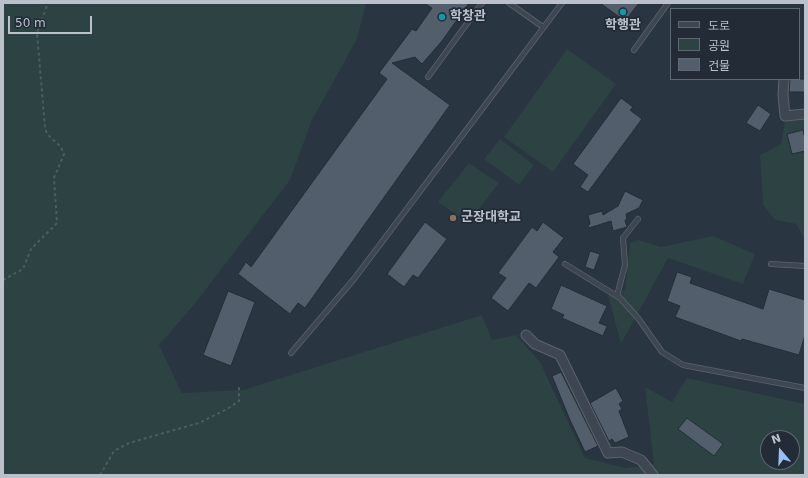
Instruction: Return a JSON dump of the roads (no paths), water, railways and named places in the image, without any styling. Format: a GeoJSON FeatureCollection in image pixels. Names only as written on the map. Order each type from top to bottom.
{"type":"FeatureCollection","features":[{"type":"Feature","properties":{"kind":"street"},"geometry":{"type":"LineString","coordinates":[[784,80],[785,116],[805,114]]}},
{"type":"Feature","properties":{"kind":"street"},"geometry":{"type":"LineString","coordinates":[[526,335],[535,344],[560,355],[608,453],[622,452],[641,460],[653,475]]}},
{"type":"Feature","properties":{"kind":"lane"},"geometry":{"type":"LineString","coordinates":[[428,77],[482,3]]}},
{"type":"Feature","properties":{"kind":"lane"},"geometry":{"type":"LineString","coordinates":[[509,3],[544,27]]}},
{"type":"Feature","properties":{"kind":"lane"},"geometry":{"type":"LineString","coordinates":[[291,353],[354,279],[562,3]]}},
{"type":"Feature","properties":{"kind":"lane"},"geometry":{"type":"LineString","coordinates":[[634,50],[668,3]]}},
{"type":"Feature","properties":{"kind":"lane"},"geometry":{"type":"LineString","coordinates":[[617,296],[625,265],[624,238],[638,219]]}},
{"type":"Feature","properties":{"kind":"lane"},"geometry":{"type":"LineString","coordinates":[[565,264],[617,296],[638,318],[662,352],[683,365],[805,388]]}},
{"type":"Feature","properties":{"kind":"lane"},"geometry":{"type":"LineString","coordinates":[[771,264],[805,266]]}},
{"type":"Feature","properties":{"kind":"place","name":"학행관"},"geometry":{"type":"Point","coordinates":[623,12]}},
{"type":"Feature","properties":{"kind":"place","name":"학창관"},"geometry":{"type":"Point","coordinates":[442,17]}},
{"type":"Feature","properties":{"kind":"place","name":"군장대학교"},"geometry":{"type":"Point","coordinates":[453,218]}}]}
